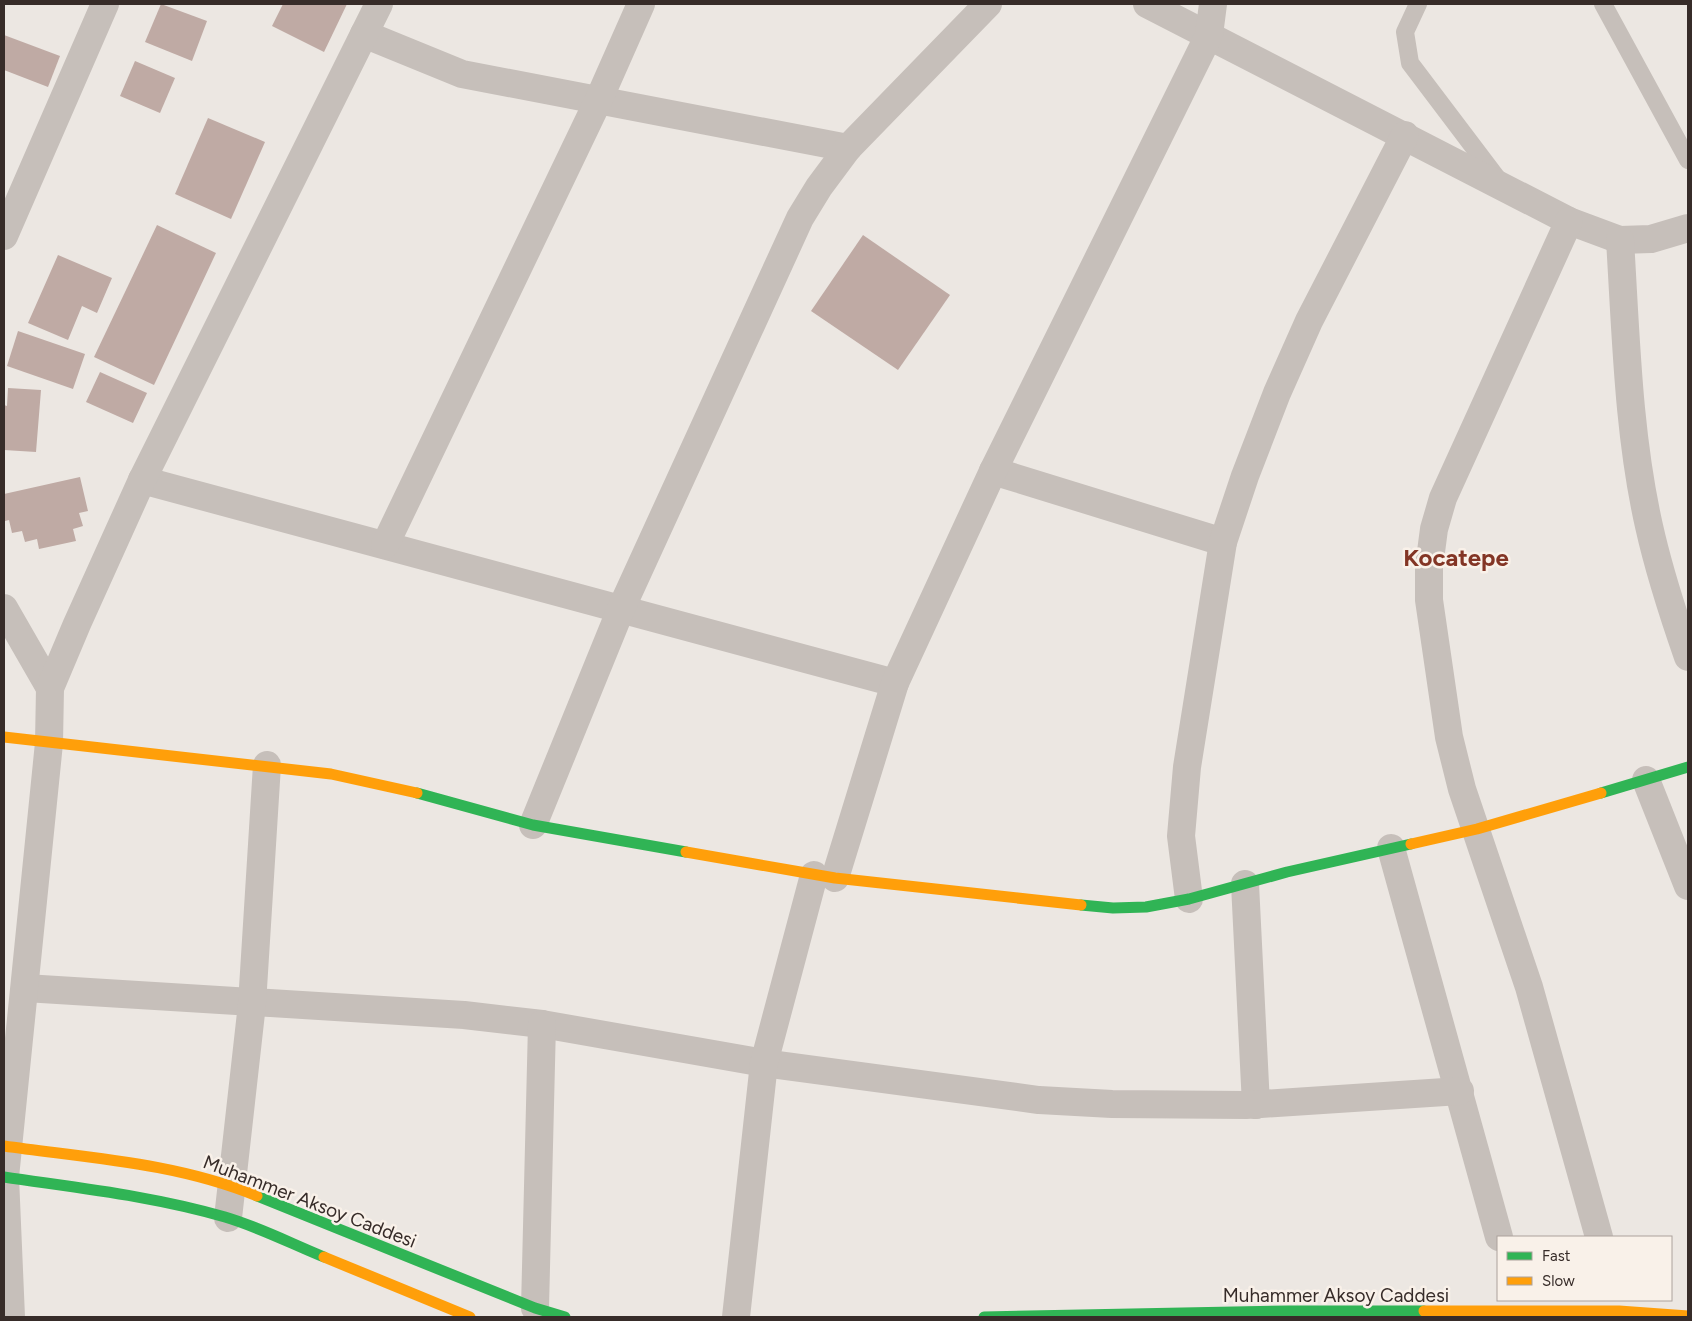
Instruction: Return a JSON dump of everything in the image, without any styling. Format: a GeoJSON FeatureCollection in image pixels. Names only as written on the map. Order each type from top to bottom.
{"type":"FeatureCollection","features":[{"type":"Feature","properties":{"kind":"main road"},"geometry":{"type":"LineString","coordinates":[[4,737],[268,765],[331,774],[393,787],[532,825],[824,877],[1112,908],[1146,907],[1190,899],[1391,848],[1477,829],[1688,766]]}},
{"type":"Feature","properties":{"kind":"main road","name":"Muhammer Aksoy Caddesi"},"geometry":{"type":"LineString","coordinates":[[6,1146],[179,1171],[231,1186],[535,1308],[565,1317]]}},
{"type":"Feature","properties":{"kind":"main road"},"geometry":{"type":"LineString","coordinates":[[4,1177],[170,1202],[228,1218],[470,1317]]}},
{"type":"Feature","properties":{"kind":"main road","name":"Muhammer Aksoy Caddesi"},"geometry":{"type":"LineString","coordinates":[[984,1317],[1289,1311],[1619,1309],[1688,1316]]}},
{"type":"Feature","properties":{"kind":"street"},"geometry":{"type":"LineString","coordinates":[[4,236],[105,4]]}},
{"type":"Feature","properties":{"kind":"street"},"geometry":{"type":"LineString","coordinates":[[11,1317],[4,1177],[25,988],[48,743],[50,688],[142,480],[378,4]]}},
{"type":"Feature","properties":{"kind":"street"},"geometry":{"type":"LineString","coordinates":[[385,545],[599,99],[641,4]]}},
{"type":"Feature","properties":{"kind":"street"},"geometry":{"type":"LineString","coordinates":[[532,825],[621,609],[800,218],[819,186],[848,148],[988,4]]}},
{"type":"Feature","properties":{"kind":"street"},"geometry":{"type":"LineString","coordinates":[[1147,4],[1569,221],[1620,240],[1651,239],[1688,228]]}},
{"type":"Feature","properties":{"kind":"street"},"geometry":{"type":"LineString","coordinates":[[736,1317],[764,1064],[824,877],[895,683],[993,471],[1209,35],[1212,4]]}},
{"type":"Feature","properties":{"kind":"street"},"geometry":{"type":"LineString","coordinates":[[364,34],[462,74],[848,148]]}},
{"type":"Feature","properties":{"kind":"street"},"geometry":{"type":"LineString","coordinates":[[1190,899],[1181,836],[1187,767],[1223,542],[1245,476],[1277,393],[1309,321],[1405,135]]}},
{"type":"Feature","properties":{"kind":"street"},"geometry":{"type":"LineString","coordinates":[[1569,221],[1447,489],[1434,529],[1429,592],[1433,636],[1450,737],[1462,789],[1529,987],[1599,1236]]}},
{"type":"Feature","properties":{"kind":"street"},"geometry":{"type":"LineString","coordinates":[[1620,240],[1631,412],[1639,470],[1649,526],[1663,584],[1688,657]]}},
{"type":"Feature","properties":{"kind":"street"},"geometry":{"type":"LineString","coordinates":[[993,471],[1223,542]]}},
{"type":"Feature","properties":{"kind":"street"},"geometry":{"type":"LineString","coordinates":[[142,480],[895,683]]}},
{"type":"Feature","properties":{"kind":"street"},"geometry":{"type":"LineString","coordinates":[[4,608],[50,688]]}},
{"type":"Feature","properties":{"kind":"street"},"geometry":{"type":"LineString","coordinates":[[228,1218],[252,1004],[268,765]]}},
{"type":"Feature","properties":{"kind":"street"},"geometry":{"type":"LineString","coordinates":[[1646,780],[1688,886]]}},
{"type":"Feature","properties":{"kind":"street"},"geometry":{"type":"LineString","coordinates":[[1391,848],[1499,1236]]}},
{"type":"Feature","properties":{"kind":"street"},"geometry":{"type":"LineString","coordinates":[[1245,884],[1256,1105]]}},
{"type":"Feature","properties":{"kind":"street"},"geometry":{"type":"LineString","coordinates":[[25,988],[252,1004],[379,1009],[542,1024],[764,1064],[1039,1100],[1112,1104],[1256,1105],[1460,1091]]}},
{"type":"Feature","properties":{"kind":"street"},"geometry":{"type":"LineString","coordinates":[[535,1308],[542,1024]]}},
{"type":"Feature","properties":{"kind":"lane"},"geometry":{"type":"LineString","coordinates":[[1418,4],[1405,32],[1410,63],[1506,189]]}},
{"type":"Feature","properties":{"kind":"lane"},"geometry":{"type":"LineString","coordinates":[[1603,4],[1688,160]]}},
{"type":"Feature","properties":{"kind":"building"},"geometry":{"type":"Polygon","coordinates":[[[161,4],[207,21],[192,61],[145,42],[161,4]]]}},
{"type":"Feature","properties":{"kind":"building"},"geometry":{"type":"Polygon","coordinates":[[[283,4],[347,4],[324,52],[272,26],[283,4]]]}},
{"type":"Feature","properties":{"kind":"building"},"geometry":{"type":"Polygon","coordinates":[[[4,35],[60,56],[48,87],[4,70],[4,35]]]}},
{"type":"Feature","properties":{"kind":"building"},"geometry":{"type":"Polygon","coordinates":[[[135,61],[175,78],[160,113],[120,96],[135,61]]]}},
{"type":"Feature","properties":{"kind":"building"},"geometry":{"type":"Polygon","coordinates":[[[208,118],[265,142],[231,219],[175,194],[208,118]]]}},
{"type":"Feature","properties":{"kind":"building"},"geometry":{"type":"Polygon","coordinates":[[[157,225],[216,253],[154,385],[94,357],[157,225]]]}},
{"type":"Feature","properties":{"kind":"building"},"geometry":{"type":"Polygon","coordinates":[[[863,235],[950,295],[898,370],[811,311],[863,235]]]}},
{"type":"Feature","properties":{"kind":"building"},"geometry":{"type":"Polygon","coordinates":[[[58,255],[112,278],[97,313],[82,306],[68,340],[28,323],[58,255]]]}},
{"type":"Feature","properties":{"kind":"building"},"geometry":{"type":"Polygon","coordinates":[[[18,331],[85,354],[73,389],[7,366],[18,331]]]}},
{"type":"Feature","properties":{"kind":"building"},"geometry":{"type":"Polygon","coordinates":[[[100,372],[147,393],[133,423],[86,402],[100,372]]]}},
{"type":"Feature","properties":{"kind":"building"},"geometry":{"type":"Polygon","coordinates":[[[8,388],[41,390],[36,452],[4,450],[4,405],[7,406],[8,388]]]}},
{"type":"Feature","properties":{"kind":"building"},"geometry":{"type":"Polygon","coordinates":[[[80,477],[88,511],[79,513],[83,526],[73,529],[76,541],[39,549],[37,539],[25,542],[22,531],[12,533],[9,520],[5,521],[4,494],[80,477]]]}},
{"type":"Feature","properties":{"kind":"traffic: fast"},"geometry":{"type":"LineString","coordinates":[[1601,793],[1688,767]]}},
{"type":"Feature","properties":{"kind":"traffic: fast"},"geometry":{"type":"LineString","coordinates":[[417,793],[533,825],[686,852]]}},
{"type":"Feature","properties":{"kind":"traffic: fast"},"geometry":{"type":"LineString","coordinates":[[1081,905],[1113,908],[1146,907],[1189,899],[1287,872],[1411,844]]}},
{"type":"Feature","properties":{"kind":"traffic: fast"},"geometry":{"type":"LineString","coordinates":[[4,1177],[170,1203],[225,1217],[324,1257]]}},
{"type":"Feature","properties":{"kind":"traffic: fast"},"geometry":{"type":"LineString","coordinates":[[257,1196],[535,1308],[565,1317]]}},
{"type":"Feature","properties":{"kind":"traffic: fast"},"geometry":{"type":"LineString","coordinates":[[984,1317],[1289,1311],[1424,1311]]}},
{"type":"Feature","properties":{"kind":"traffic: slow"},"geometry":{"type":"LineString","coordinates":[[4,737],[331,774],[417,793]]}},
{"type":"Feature","properties":{"kind":"traffic: slow"},"geometry":{"type":"LineString","coordinates":[[1411,844],[1477,829],[1601,793]]}},
{"type":"Feature","properties":{"kind":"traffic: slow"},"geometry":{"type":"LineString","coordinates":[[686,852],[835,878],[1081,905]]}},
{"type":"Feature","properties":{"kind":"traffic: slow"},"geometry":{"type":"LineString","coordinates":[[4,1146],[100,1158],[164,1169],[196,1176],[257,1196]]}},
{"type":"Feature","properties":{"kind":"traffic: slow"},"geometry":{"type":"LineString","coordinates":[[324,1257],[470,1317]]}},
{"type":"Feature","properties":{"kind":"traffic: slow"},"geometry":{"type":"LineString","coordinates":[[1424,1311],[1619,1311],[1688,1316]]}},
{"type":"Feature","properties":{"kind":"district","name":"Kocatepe"},"geometry":{"type":"Point","coordinates":[1456,558]}}]}
